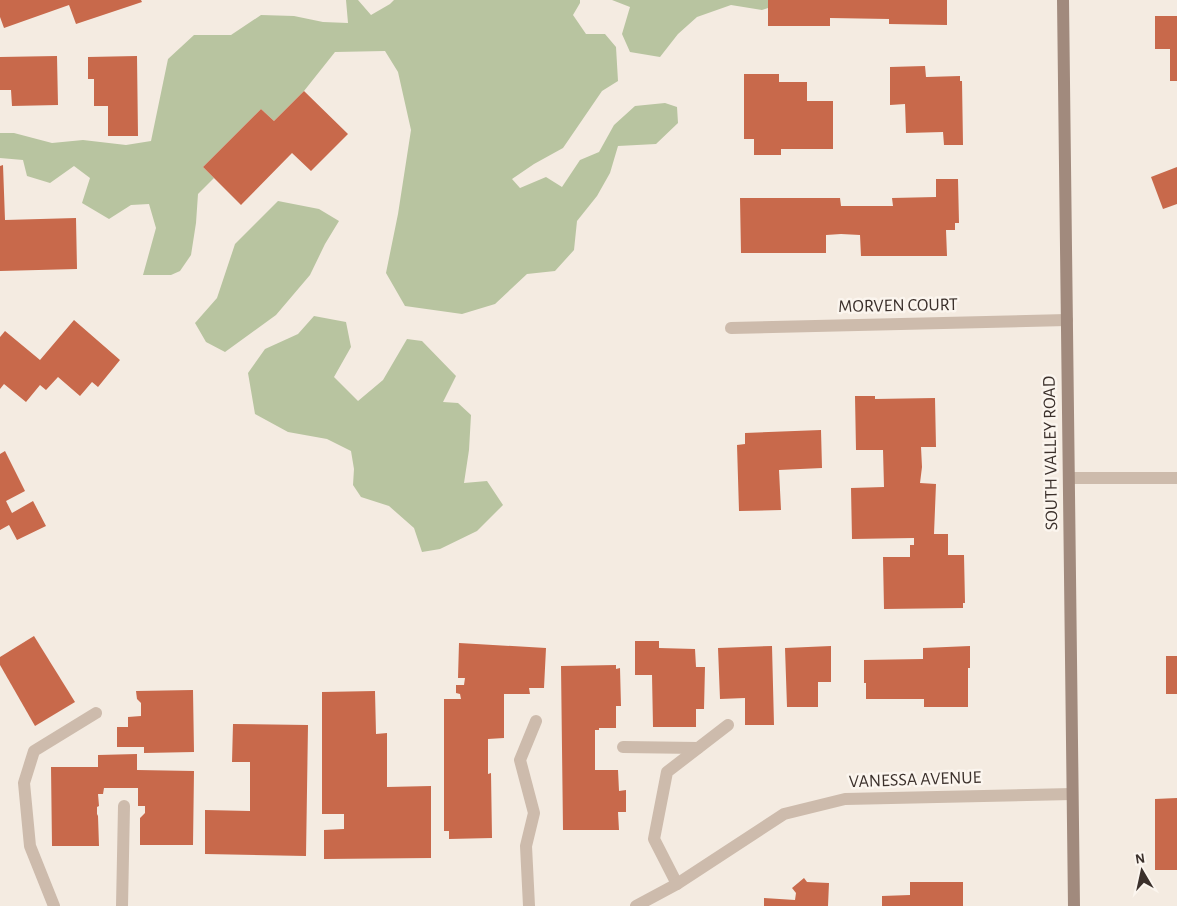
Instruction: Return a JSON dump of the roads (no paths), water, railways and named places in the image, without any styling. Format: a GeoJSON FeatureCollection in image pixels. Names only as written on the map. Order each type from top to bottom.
{"type":"FeatureCollection","features":[{"type":"Feature","properties":{"kind":"main road","name":"SOUTH VALLEY ROAD"},"geometry":{"type":"LineString","coordinates":[[1063,0],[1074,906]]}},
{"type":"Feature","properties":{"kind":"street","name":"MORVEN COURT"},"geometry":{"type":"LineString","coordinates":[[731,328],[1067,320]]}},
{"type":"Feature","properties":{"kind":"street"},"geometry":{"type":"LineString","coordinates":[[1068,478],[1177,478]]}},
{"type":"Feature","properties":{"kind":"street"},"geometry":{"type":"LineString","coordinates":[[54,906],[30,846],[24,783],[34,751],[96,713]]}},
{"type":"Feature","properties":{"kind":"street"},"geometry":{"type":"LineString","coordinates":[[529,906],[526,846],[534,813],[520,760],[536,721]]}},
{"type":"Feature","properties":{"kind":"street"},"geometry":{"type":"LineString","coordinates":[[677,884],[654,839],[667,772],[728,725]]}},
{"type":"Feature","properties":{"kind":"street"},"geometry":{"type":"LineString","coordinates":[[623,747],[698,748]]}},
{"type":"Feature","properties":{"kind":"street","name":"VANESSA AVENUE"},"geometry":{"type":"LineString","coordinates":[[636,906],[677,884],[784,814],[845,799],[1072,794]]}},
{"type":"Feature","properties":{"kind":"street"},"geometry":{"type":"LineString","coordinates":[[122,906],[124,806]]}}]}
